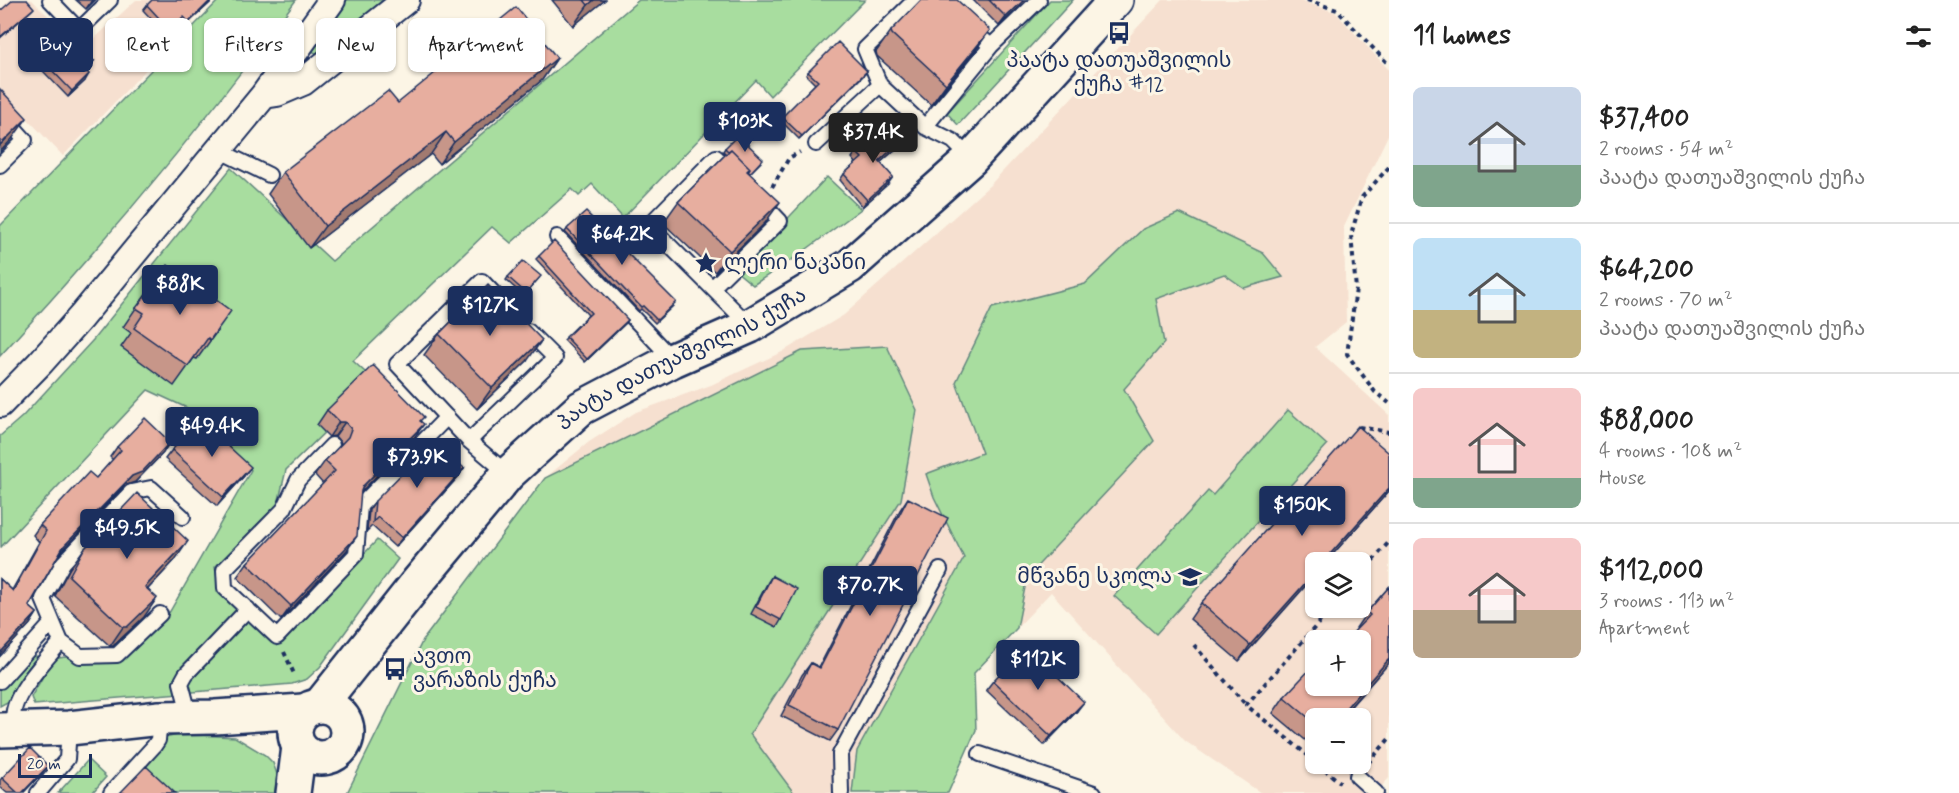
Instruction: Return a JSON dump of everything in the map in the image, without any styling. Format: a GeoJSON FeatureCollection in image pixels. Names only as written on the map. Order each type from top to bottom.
{"type":"FeatureCollection","features":[{"type":"Feature","properties":{"kind":"main road","name":"პაატა დათუაშვილის ქუჩა"},"geometry":{"type":"LineString","coordinates":[[314,728],[417,583],[508,474],[581,408],[673,360],[750,326],[850,266],[971,159],[1116,0]]}},
{"type":"Feature","properties":{"kind":"main road"},"geometry":{"type":"LineString","coordinates":[[10,730],[69,728],[188,718],[314,728]]}},
{"type":"Feature","properties":{"kind":"main road"},"geometry":{"type":"LineString","coordinates":[[293,793],[314,728]]}},
{"type":"Feature","properties":{"kind":"main road"},"geometry":{"type":"LineString","coordinates":[[311,793],[314,728]]}},
{"type":"Feature","properties":{"kind":"street"},"geometry":{"type":"LineString","coordinates":[[0,404],[81,317],[264,95],[332,0]]}},
{"type":"Feature","properties":{"kind":"street"},"geometry":{"type":"LineString","coordinates":[[264,95],[277,93],[303,82],[406,0]]}},
{"type":"Feature","properties":{"kind":"lane"},"geometry":{"type":"LineString","coordinates":[[50,0],[79,30],[110,0]]}},
{"type":"Feature","properties":{"kind":"lane"},"geometry":{"type":"LineString","coordinates":[[915,0],[865,49],[880,85],[925,127],[953,141],[971,159]]}},
{"type":"Feature","properties":{"kind":"lane"},"geometry":{"type":"LineString","coordinates":[[925,127],[991,46],[1039,0]]}},
{"type":"Feature","properties":{"kind":"lane"},"geometry":{"type":"LineString","coordinates":[[955,15],[991,46]]}},
{"type":"Feature","properties":{"kind":"lane"},"geometry":{"type":"LineString","coordinates":[[816,144],[880,85]]}},
{"type":"Feature","properties":{"kind":"lane"},"geometry":{"type":"LineString","coordinates":[[0,112],[25,140],[0,165]]}},
{"type":"Feature","properties":{"kind":"lane"},"geometry":{"type":"LineString","coordinates":[[218,150],[269,175]]}},
{"type":"Feature","properties":{"kind":"lane"},"geometry":{"type":"LineString","coordinates":[[712,288],[780,221],[717,157],[649,225],[712,288],[750,326]]}},
{"type":"Feature","properties":{"kind":"lane"},"geometry":{"type":"LineString","coordinates":[[557,237],[673,360]]}},
{"type":"Feature","properties":{"kind":"lane"},"geometry":{"type":"LineString","coordinates":[[506,307],[482,281],[397,364],[469,441],[508,474]]}},
{"type":"Feature","properties":{"kind":"lane"},"geometry":{"type":"LineString","coordinates":[[469,441],[555,358],[522,324]]}},
{"type":"Feature","properties":{"kind":"lane"},"geometry":{"type":"LineString","coordinates":[[332,445],[298,480],[284,509],[224,570],[225,588],[277,637],[356,554],[360,506],[447,417]]}},
{"type":"Feature","properties":{"kind":"lane"},"geometry":{"type":"LineString","coordinates":[[160,614],[117,655],[80,656],[62,642],[43,599],[63,563],[130,492],[151,488],[183,517]]}},
{"type":"Feature","properties":{"kind":"lane"},"geometry":{"type":"LineString","coordinates":[[841,793],[840,754],[940,570]]}},
{"type":"Feature","properties":{"kind":"lane"},"geometry":{"type":"LineString","coordinates":[[111,793],[135,775],[158,740],[188,718],[181,683],[186,674],[248,609]]}},
{"type":"Feature","properties":{"kind":"lane"},"geometry":{"type":"LineString","coordinates":[[0,681],[52,623]]}},
{"type":"Feature","properties":{"kind":"lane"},"geometry":{"type":"LineString","coordinates":[[10,730],[14,720],[14,709],[23,689],[38,668],[62,642]]}},
{"type":"Feature","properties":{"kind":"lane"},"geometry":{"type":"LineString","coordinates":[[38,793],[67,759],[69,728]]}},
{"type":"Feature","properties":{"kind":"lane"},"geometry":{"type":"LineString","coordinates":[[981,754],[1094,793]]}},
{"type":"Feature","properties":{"kind":"lane"},"geometry":{"type":"LineString","coordinates":[[1357,776],[1376,793]]}},
{"type":"Feature","properties":{"kind":"path"},"geometry":{"type":"LineString","coordinates":[[1307,0],[1337,10],[1389,65]]}},
{"type":"Feature","properties":{"kind":"path"},"geometry":{"type":"LineString","coordinates":[[762,203],[789,158],[816,144]]}},
{"type":"Feature","properties":{"kind":"path"},"geometry":{"type":"LineString","coordinates":[[1389,167],[1362,197],[1351,235],[1356,289],[1347,354],[1375,392],[1389,403]]}},
{"type":"Feature","properties":{"kind":"path"},"geometry":{"type":"LineString","coordinates":[[1359,427],[1389,432]]}},
{"type":"Feature","properties":{"kind":"path"},"geometry":{"type":"LineString","coordinates":[[1371,563],[1389,542]]}},
{"type":"Feature","properties":{"kind":"path"},"geometry":{"type":"LineString","coordinates":[[1246,705],[1323,618]]}},
{"type":"Feature","properties":{"kind":"path"},"geometry":{"type":"LineString","coordinates":[[277,637],[295,676]]}},
{"type":"Feature","properties":{"kind":"path"},"geometry":{"type":"LineString","coordinates":[[1194,645],[1246,705],[1305,753]]}},
{"type":"Feature","properties":{"kind":"shaded area"},"geometry":{"type":"Polygon","coordinates":[[[10,0],[32,0],[50,18],[18,18],[18,72],[93,72],[93,40],[105,29],[105,72],[144,72],[63,156],[0,90],[0,9],[10,0]]]}},
{"type":"Feature","properties":{"kind":"shaded area"},"geometry":{"type":"Polygon","coordinates":[[[136,0],[213,0],[192,22],[192,18],[117,18],[136,0]]]}},
{"type":"Feature","properties":{"kind":"shaded area"},"geometry":{"type":"Polygon","coordinates":[[[1163,0],[1298,0],[1335,12],[1389,70],[1389,133],[1344,227],[1346,322],[1315,347],[1389,415],[1389,778],[1376,793],[1261,793],[1185,741],[1051,592],[974,673],[976,730],[948,793],[356,793],[545,478],[589,442],[636,412],[711,385],[782,352],[844,315],[990,185],[1163,0]]]}},
{"type":"Feature","properties":{"kind":"green space"},"geometry":{"type":"Polygon","coordinates":[[[219,0],[296,0],[282,18],[204,18],[204,72],[241,72],[153,182],[0,356],[0,226],[149,72],[192,72],[192,28],[219,0]]]}},
{"type":"Feature","properties":{"kind":"green space"},"geometry":{"type":"Polygon","coordinates":[[[347,0],[385,0],[363,18],[333,18],[347,0]]]}},
{"type":"Feature","properties":{"kind":"green space"},"geometry":{"type":"Polygon","coordinates":[[[639,0],[865,0],[770,96],[756,80],[623,218],[592,184],[579,196],[572,189],[511,243],[492,227],[353,361],[376,382],[286,470],[278,504],[215,567],[219,590],[277,646],[377,540],[398,559],[320,667],[307,679],[292,684],[34,705],[31,697],[53,659],[65,657],[118,663],[169,613],[251,470],[187,408],[148,390],[1,547],[0,436],[23,416],[93,340],[231,168],[332,261],[639,0]]]}},
{"type":"Feature","properties":{"kind":"green space"},"geometry":{"type":"Polygon","coordinates":[[[1050,0],[1073,0],[958,125],[947,113],[1050,0]]]}},
{"type":"Feature","properties":{"kind":"green space"},"geometry":{"type":"Polygon","coordinates":[[[316,41],[316,53],[309,50],[316,41]]]}},
{"type":"Feature","properties":{"kind":"green space"},"geometry":{"type":"Polygon","coordinates":[[[827,177],[861,209],[796,257],[753,285],[737,272],[827,177]]]}},
{"type":"Feature","properties":{"kind":"green space"},"geometry":{"type":"Polygon","coordinates":[[[1179,213],[1263,253],[1283,277],[1244,288],[1224,274],[1156,299],[1164,343],[1124,389],[1154,441],[1027,577],[1017,628],[974,673],[976,730],[948,793],[852,793],[857,751],[964,558],[934,497],[926,474],[982,453],[956,382],[992,308],[1085,284],[1143,229],[1179,213]]]}},
{"type":"Feature","properties":{"kind":"green space"},"geometry":{"type":"Polygon","coordinates":[[[887,346],[917,410],[901,500],[750,734],[794,793],[347,793],[423,640],[545,478],[802,351],[887,346]]]}},
{"type":"Feature","properties":{"kind":"green space"},"geometry":{"type":"Polygon","coordinates":[[[1288,410],[1327,445],[1156,634],[1114,596],[1208,491],[1213,495],[1288,410]]]}},
{"type":"Feature","properties":{"kind":"green space"},"geometry":{"type":"Polygon","coordinates":[[[30,655],[38,659],[11,700],[0,706],[0,689],[30,655]]]}},
{"type":"Feature","properties":{"kind":"green space"},"geometry":{"type":"Polygon","coordinates":[[[182,734],[235,737],[265,755],[273,763],[277,774],[275,793],[163,793],[138,770],[165,738],[182,734]]]}},
{"type":"Feature","properties":{"kind":"green space"},"geometry":{"type":"Polygon","coordinates":[[[88,760],[106,777],[92,793],[58,793],[88,760]]]}},
{"type":"Feature","properties":{"kind":"building"},"geometry":{"type":"Polygon","coordinates":[[[13,0],[27,0],[34,8],[22,18],[18,18],[18,22],[0,37],[0,11],[13,0]]]}},
{"type":"Feature","properties":{"kind":"building"},"geometry":{"type":"Polygon","coordinates":[[[152,0],[211,0],[192,19],[159,18],[147,5],[152,0]]]}},
{"type":"Feature","properties":{"kind":"building"},"geometry":{"type":"Polygon","coordinates":[[[584,0],[594,0],[588,5],[584,0]]]}},
{"type":"Feature","properties":{"kind":"building"},"geometry":{"type":"Polygon","coordinates":[[[921,0],[957,0],[990,30],[946,84],[891,31],[921,0]]]}},
{"type":"Feature","properties":{"kind":"building"},"geometry":{"type":"Polygon","coordinates":[[[989,0],[1024,0],[1006,17],[989,0]]]}},
{"type":"Feature","properties":{"kind":"building"},"geometry":{"type":"Polygon","coordinates":[[[516,7],[525,18],[502,18],[516,7]]]}},
{"type":"Feature","properties":{"kind":"building"},"geometry":{"type":"Polygon","coordinates":[[[838,42],[867,71],[802,136],[782,117],[818,81],[808,72],[838,42]]]}},
{"type":"Feature","properties":{"kind":"building"},"geometry":{"type":"Polygon","coordinates":[[[545,43],[557,58],[545,68],[545,43]]]}},
{"type":"Feature","properties":{"kind":"building"},"geometry":{"type":"Polygon","coordinates":[[[54,72],[87,72],[89,74],[72,91],[54,72]]]}},
{"type":"Feature","properties":{"kind":"building"},"geometry":{"type":"Polygon","coordinates":[[[436,72],[540,72],[454,142],[446,132],[325,226],[283,172],[388,91],[398,103],[436,72]]]}},
{"type":"Feature","properties":{"kind":"building"},"geometry":{"type":"Polygon","coordinates":[[[0,89],[27,118],[0,145],[0,89]]]}},
{"type":"Feature","properties":{"kind":"building"},"geometry":{"type":"Polygon","coordinates":[[[887,125],[901,141],[879,161],[893,177],[867,200],[844,174],[862,158],[856,152],[887,125]]]}},
{"type":"Feature","properties":{"kind":"building"},"geometry":{"type":"Polygon","coordinates":[[[738,135],[763,159],[750,173],[748,171],[750,168],[731,149],[728,151],[725,148],[738,135]]]}},
{"type":"Feature","properties":{"kind":"building"},"geometry":{"type":"Polygon","coordinates":[[[731,149],[750,168],[747,171],[780,202],[730,251],[678,202],[731,149]]]}},
{"type":"Feature","properties":{"kind":"building"},"geometry":{"type":"Polygon","coordinates":[[[586,212],[676,302],[657,320],[643,306],[641,307],[567,229],[586,212]]]}},
{"type":"Feature","properties":{"kind":"building"},"geometry":{"type":"Polygon","coordinates":[[[554,241],[628,320],[587,359],[566,337],[591,313],[539,256],[554,241]]]}},
{"type":"Feature","properties":{"kind":"building"},"geometry":{"type":"Polygon","coordinates":[[[523,261],[541,276],[526,293],[508,277],[523,261]]]}},
{"type":"Feature","properties":{"kind":"building"},"geometry":{"type":"Polygon","coordinates":[[[168,265],[231,311],[188,366],[134,328],[144,313],[136,308],[168,265]]]}},
{"type":"Feature","properties":{"kind":"building"},"geometry":{"type":"Polygon","coordinates":[[[488,285],[542,340],[492,388],[439,334],[488,285]]]}},
{"type":"Feature","properties":{"kind":"building"},"geometry":{"type":"Polygon","coordinates":[[[373,365],[424,417],[420,421],[424,424],[363,486],[357,536],[291,606],[247,563],[335,471],[325,461],[348,437],[351,429],[345,422],[339,422],[327,410],[373,365]]]}},
{"type":"Feature","properties":{"kind":"building"},"geometry":{"type":"Polygon","coordinates":[[[145,418],[170,442],[142,472],[132,476],[63,547],[29,606],[37,613],[0,653],[0,579],[13,591],[46,531],[40,525],[89,472],[96,478],[121,450],[117,447],[145,418]]]}},
{"type":"Feature","properties":{"kind":"building"},"geometry":{"type":"Polygon","coordinates":[[[200,420],[251,467],[223,497],[172,450],[200,420]]]}},
{"type":"Feature","properties":{"kind":"building"},"geometry":{"type":"Polygon","coordinates":[[[1358,426],[1389,453],[1389,488],[1332,552],[1305,552],[1305,583],[1250,645],[1201,603],[1358,426]]]}},
{"type":"Feature","properties":{"kind":"building"},"geometry":{"type":"Polygon","coordinates":[[[434,441],[464,468],[402,538],[378,517],[373,522],[375,501],[434,441]]]}},
{"type":"Feature","properties":{"kind":"building"},"geometry":{"type":"Polygon","coordinates":[[[137,493],[188,541],[145,587],[157,598],[127,627],[123,627],[69,576],[84,549],[137,493]]]}},
{"type":"Feature","properties":{"kind":"building"},"geometry":{"type":"Polygon","coordinates":[[[908,498],[948,518],[838,730],[789,705],[811,663],[820,668],[908,498]]]}},
{"type":"Feature","properties":{"kind":"building"},"geometry":{"type":"Polygon","coordinates":[[[772,576],[797,589],[781,620],[756,607],[772,576]]]}},
{"type":"Feature","properties":{"kind":"building"},"geometry":{"type":"Polygon","coordinates":[[[1389,587],[1389,659],[1371,679],[1371,630],[1356,630],[1367,618],[1371,618],[1371,607],[1389,587]]]}},
{"type":"Feature","properties":{"kind":"building"},"geometry":{"type":"Polygon","coordinates":[[[1026,646],[1084,702],[1051,736],[993,681],[1026,646]]]}},
{"type":"Feature","properties":{"kind":"building"},"geometry":{"type":"Polygon","coordinates":[[[1305,675],[1305,696],[1356,696],[1346,708],[1305,708],[1305,715],[1284,697],[1305,675]]]}},
{"type":"Feature","properties":{"kind":"building"},"geometry":{"type":"Polygon","coordinates":[[[30,748],[48,766],[22,793],[18,793],[2,778],[30,748]]]}},
{"type":"Feature","properties":{"kind":"building"},"geometry":{"type":"Polygon","coordinates":[[[146,766],[175,793],[120,793],[146,766]]]}},
{"type":"Feature","properties":{"kind":"place","name":"პაატა დათუაშვილის ქუჩა #12"},"geometry":{"type":"Point","coordinates":[1119,33]}},
{"type":"Feature","properties":{"kind":"place","name":"ლერი ნაკანი"},"geometry":{"type":"Point","coordinates":[706,263]}},
{"type":"Feature","properties":{"kind":"place","name":"მწვანე სკოლა"},"geometry":{"type":"Point","coordinates":[1190,577]}},
{"type":"Feature","properties":{"kind":"place","name":"ავთო ვარაზის ქუჩა"},"geometry":{"type":"Point","coordinates":[395,669]}}]}
